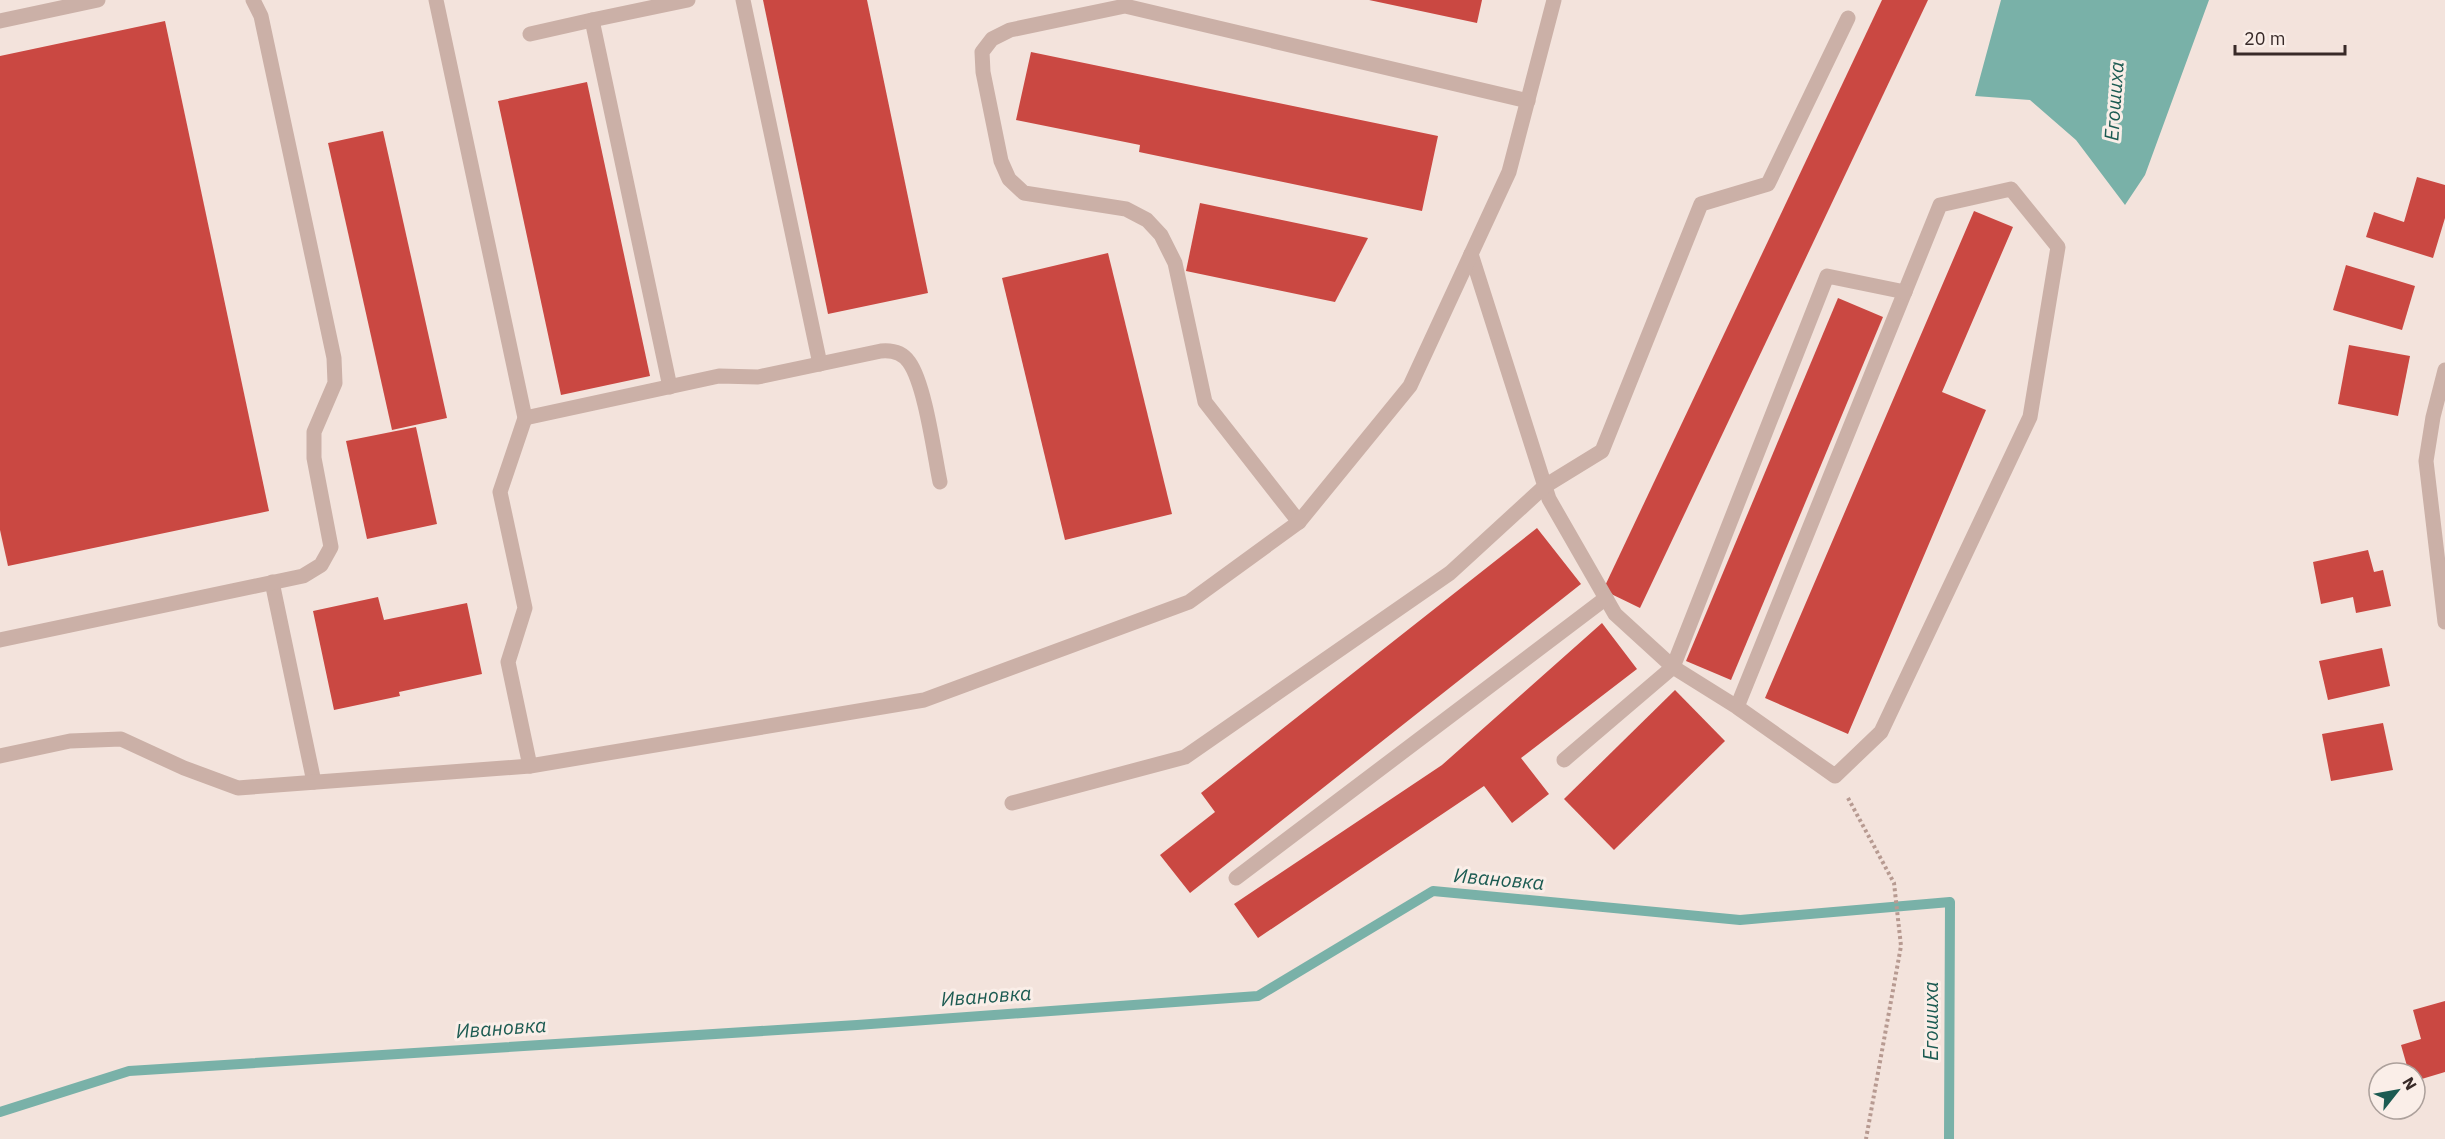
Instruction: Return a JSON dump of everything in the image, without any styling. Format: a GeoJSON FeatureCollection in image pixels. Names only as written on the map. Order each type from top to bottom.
{"type":"FeatureCollection","features":[{"type":"Feature","properties":{"kind":"street"},"geometry":{"type":"LineString","coordinates":[[0,21],[98,0]]}},
{"type":"Feature","properties":{"kind":"street"},"geometry":{"type":"LineString","coordinates":[[0,640],[303,576],[321,565],[331,547],[314,458],[314,432],[335,383],[334,358],[261,16],[253,0]]}},
{"type":"Feature","properties":{"kind":"street"},"geometry":{"type":"LineString","coordinates":[[436,0],[525,418],[500,492],[525,608],[508,662],[530,766]]}},
{"type":"Feature","properties":{"kind":"street"},"geometry":{"type":"LineString","coordinates":[[530,34],[688,0]]}},
{"type":"Feature","properties":{"kind":"street"},"geometry":{"type":"LineString","coordinates":[[743,0],[820,364]]}},
{"type":"Feature","properties":{"kind":"street"},"geometry":{"type":"LineString","coordinates":[[0,756],[70,741],[121,739],[184,768],[238,788],[530,766],[924,700],[1189,602],[1299,522],[1410,386],[1509,172],[1554,0]]}},
{"type":"Feature","properties":{"kind":"street"},"geometry":{"type":"LineString","coordinates":[[1299,522],[1205,402],[1175,263],[1161,235],[1147,220],[1126,209],[1024,193],[1009,179],[1001,161],[983,72],[982,52],[992,39],[1010,30],[1100,5],[1125,6],[1528,100]]}},
{"type":"Feature","properties":{"kind":"street"},"geometry":{"type":"LineString","coordinates":[[1012,804],[1185,757],[1450,573],[1545,486],[1602,451],[1701,204],[1768,184],[1848,18]]}},
{"type":"Feature","properties":{"kind":"street"},"geometry":{"type":"LineString","coordinates":[[592,20],[670,387]]}},
{"type":"Feature","properties":{"kind":"street"},"geometry":{"type":"LineString","coordinates":[[1471,254],[1549,499],[1615,614],[1673,667],[1737,707],[1835,776],[1881,732],[2030,417],[2058,247],[2011,189],[1940,206],[1737,707]]}},
{"type":"Feature","properties":{"kind":"street"},"geometry":{"type":"LineString","coordinates":[[1564,760],[1673,667],[1827,276],[1905,292]]}},
{"type":"Feature","properties":{"kind":"street"},"geometry":{"type":"LineString","coordinates":[[525,418],[719,376],[758,377],[894,350],[908,360],[918,380],[940,482]]}},
{"type":"Feature","properties":{"kind":"street"},"geometry":{"type":"LineString","coordinates":[[2445,370],[2433,417],[2426,461],[2445,622]]}},
{"type":"Feature","properties":{"kind":"street"},"geometry":{"type":"LineString","coordinates":[[272,582],[314,782]]}},
{"type":"Feature","properties":{"kind":"street"},"geometry":{"type":"LineString","coordinates":[[1236,878],[1606,598]]}},
{"type":"Feature","properties":{"kind":"path"},"geometry":{"type":"LineString","coordinates":[[1835,776],[1894,883],[1900,946],[1866,1139]]}},
{"type":"Feature","properties":{"kind":"water","name":"Егошиха"},"geometry":{"type":"Polygon","coordinates":[[[2001,0],[2209,0],[2145,175],[2125,205],[2076,140],[2030,100],[1975,96],[2001,0]]]}},
{"type":"Feature","properties":{"kind":"building"},"geometry":{"type":"Polygon","coordinates":[[[763,0],[867,0],[928,293],[828,314],[763,0]]]}},
{"type":"Feature","properties":{"kind":"building"},"geometry":{"type":"Polygon","coordinates":[[[1369,0],[1482,0],[1477,23],[1369,0]]]}},
{"type":"Feature","properties":{"kind":"building"},"geometry":{"type":"Polygon","coordinates":[[[1882,0],[1928,0],[1640,608],[1603,590],[1882,0]]]}},
{"type":"Feature","properties":{"kind":"building"},"geometry":{"type":"Polygon","coordinates":[[[165,21],[269,511],[8,566],[0,530],[0,56],[165,21]]]}},
{"type":"Feature","properties":{"kind":"building"},"geometry":{"type":"Polygon","coordinates":[[[1031,52],[1438,136],[1422,211],[1139,152],[1140,145],[1016,120],[1031,52]]]}},
{"type":"Feature","properties":{"kind":"building"},"geometry":{"type":"Polygon","coordinates":[[[587,82],[650,376],[561,395],[498,101],[587,82]]]}},
{"type":"Feature","properties":{"kind":"building"},"geometry":{"type":"Polygon","coordinates":[[[383,131],[447,418],[392,430],[328,143],[383,131]]]}},
{"type":"Feature","properties":{"kind":"building"},"geometry":{"type":"Polygon","coordinates":[[[2417,177],[2445,185],[2445,218],[2433,258],[2366,237],[2374,212],[2404,222],[2417,177]]]}},
{"type":"Feature","properties":{"kind":"building"},"geometry":{"type":"Polygon","coordinates":[[[1200,203],[1368,238],[1335,302],[1186,271],[1200,203]]]}},
{"type":"Feature","properties":{"kind":"building"},"geometry":{"type":"Polygon","coordinates":[[[1974,211],[2013,227],[1942,392],[1986,410],[1848,734],[1765,698],[1974,211]]]}},
{"type":"Feature","properties":{"kind":"building"},"geometry":{"type":"Polygon","coordinates":[[[1108,253],[1172,514],[1065,540],[1002,278],[1108,253]]]}},
{"type":"Feature","properties":{"kind":"building"},"geometry":{"type":"Polygon","coordinates":[[[2346,265],[2415,286],[2402,330],[2333,310],[2346,265]]]}},
{"type":"Feature","properties":{"kind":"building"},"geometry":{"type":"Polygon","coordinates":[[[1838,298],[1883,317],[1731,680],[1686,661],[1838,298]]]}},
{"type":"Feature","properties":{"kind":"building"},"geometry":{"type":"Polygon","coordinates":[[[2349,345],[2410,356],[2398,416],[2338,404],[2349,345]]]}},
{"type":"Feature","properties":{"kind":"building"},"geometry":{"type":"Polygon","coordinates":[[[416,427],[437,524],[367,539],[346,441],[416,427]]]}},
{"type":"Feature","properties":{"kind":"building"},"geometry":{"type":"Polygon","coordinates":[[[1537,528],[1581,584],[1190,893],[1160,855],[1215,812],[1201,793],[1537,528]]]}},
{"type":"Feature","properties":{"kind":"building"},"geometry":{"type":"Polygon","coordinates":[[[2368,550],[2374,572],[2383,570],[2391,606],[2356,613],[2353,597],[2321,604],[2313,562],[2368,550]]]}},
{"type":"Feature","properties":{"kind":"building"},"geometry":{"type":"Polygon","coordinates":[[[378,597],[384,620],[467,603],[482,674],[399,692],[400,696],[334,710],[313,611],[378,597]]]}},
{"type":"Feature","properties":{"kind":"building"},"geometry":{"type":"Polygon","coordinates":[[[1602,623],[1637,669],[1521,758],[1549,794],[1512,823],[1484,786],[1258,938],[1234,904],[1442,765],[1602,623]]]}},
{"type":"Feature","properties":{"kind":"building"},"geometry":{"type":"Polygon","coordinates":[[[2382,648],[2390,686],[2328,700],[2319,661],[2382,648]]]}},
{"type":"Feature","properties":{"kind":"building"},"geometry":{"type":"Polygon","coordinates":[[[1675,690],[1725,741],[1614,850],[1564,799],[1675,690]]]}},
{"type":"Feature","properties":{"kind":"building"},"geometry":{"type":"Polygon","coordinates":[[[2383,723],[2393,770],[2331,781],[2322,734],[2383,723]]]}},
{"type":"Feature","properties":{"kind":"building"},"geometry":{"type":"Polygon","coordinates":[[[2445,1001],[2445,1072],[2427,1077],[2427,1061],[2406,1061],[2401,1045],[2421,1039],[2413,1010],[2445,1001]]]}},
{"type":"Feature","properties":{"kind":"waterway","name":"Ивановка"},"geometry":{"type":"LineString","coordinates":[[0,1112],[129,1071],[857,1025],[1258,996],[1433,891],[1740,920],[1950,902],[1949,1139]]}}]}
